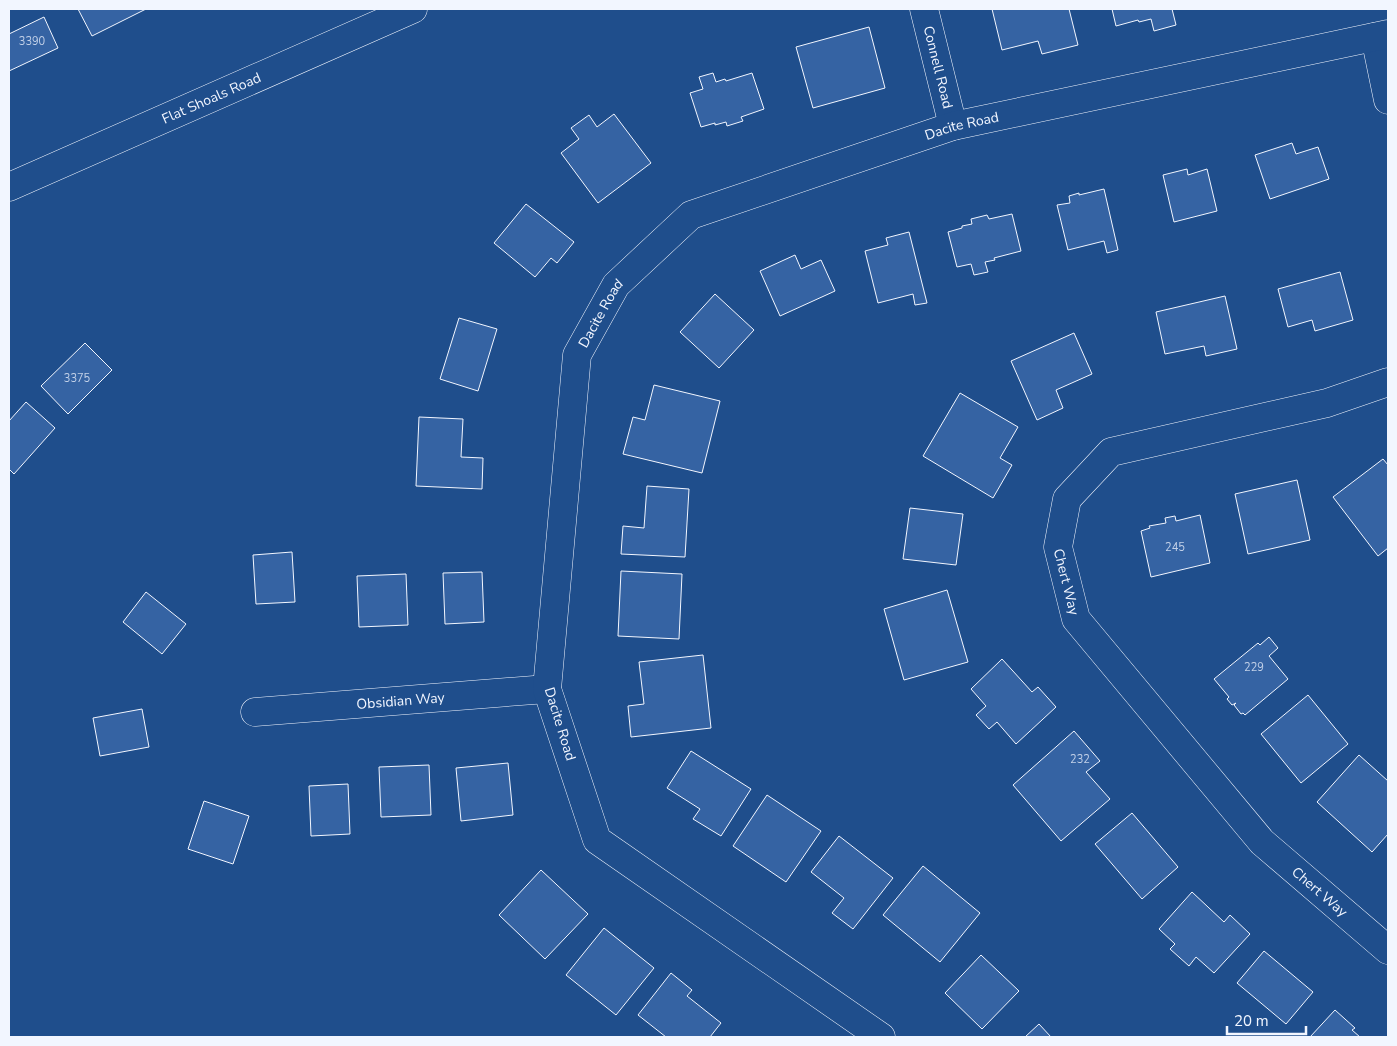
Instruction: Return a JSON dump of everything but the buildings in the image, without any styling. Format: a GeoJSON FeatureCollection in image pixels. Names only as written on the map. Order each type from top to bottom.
{"type":"FeatureCollection","features":[{"type":"Feature","properties":{"kind":"street","name":"Flat Shoals Road"},"geometry":{"type":"LineString","coordinates":[[9,187],[413,9]]}},
{"type":"Feature","properties":{"kind":"street","name":"Connell Road"},"geometry":{"type":"LineString","coordinates":[[924,9],[953,126]]}},
{"type":"Feature","properties":{"kind":"street","name":"Dacite Road"},"geometry":{"type":"LineString","coordinates":[[881,1037],[597,840],[547,689],[577,355],[616,284],[691,215],[953,126],[1382,35]]}},
{"type":"Feature","properties":{"kind":"street"},"geometry":{"type":"LineString","coordinates":[[1382,35],[1388,100]]}},
{"type":"Feature","properties":{"kind":"street","name":"Chert Way"},"geometry":{"type":"LineString","coordinates":[[1388,382],[1327,403],[1111,452],[1067,499],[1058,547],[1076,619],[1262,842],[1388,950]]}},
{"type":"Feature","properties":{"kind":"street","name":"Obsidian Way"},"geometry":{"type":"LineString","coordinates":[[255,712],[547,689]]}}]}
